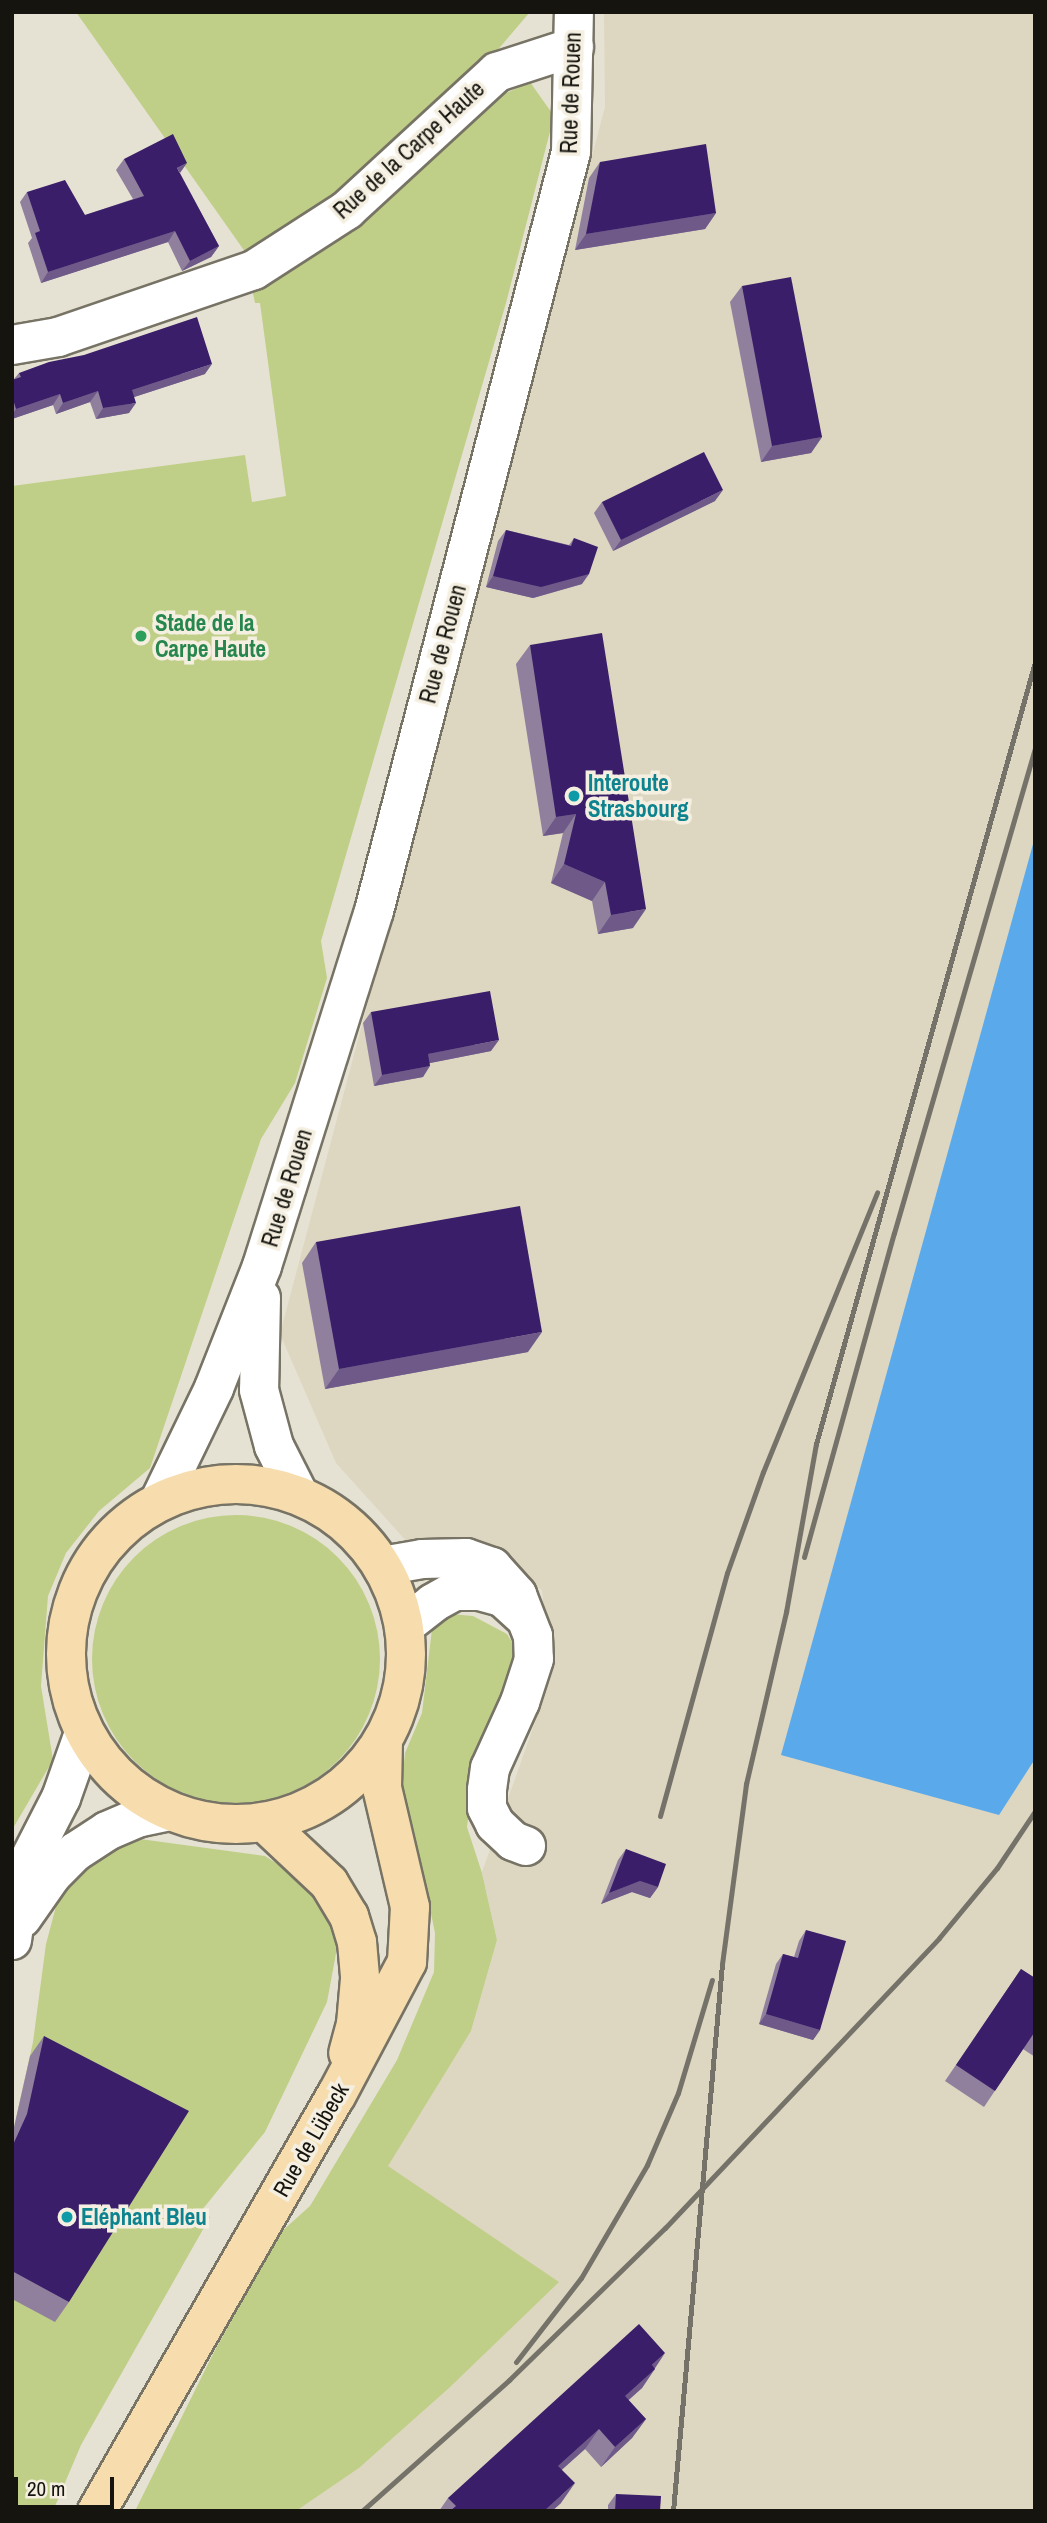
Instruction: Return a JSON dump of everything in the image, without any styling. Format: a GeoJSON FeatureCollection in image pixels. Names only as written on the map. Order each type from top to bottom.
{"type":"FeatureCollection","features":[{"type":"Feature","properties":{"kind":"main road"},"geometry":{"type":"LineString","coordinates":[[223,1484],[256,1485],[299,1495],[329,1511],[355,1532],[382,1566],[395,1593],[404,1626],[407,1660],[402,1693],[383,1740],[360,1771],[337,1791],[303,1811],[264,1822],[236,1824],[205,1822],[169,1811],[142,1797],[114,1774],[84,1733],[75,1710],[66,1672],[66,1645],[73,1606],[90,1567],[111,1539],[135,1517],[159,1502],[190,1490],[223,1484]]}},
{"type":"Feature","properties":{"kind":"main road","name":"Rue de Lübeck"},"geometry":{"type":"LineString","coordinates":[[97,2511],[336,2096],[407,1962],[410,1907],[382,1788],[383,1740]]}},
{"type":"Feature","properties":{"kind":"main road"},"geometry":{"type":"LineString","coordinates":[[264,1822],[329,1883],[349,1916],[357,1942],[360,1979],[356,2024],[336,2096]]}},
{"type":"Feature","properties":{"kind":"street","name":"Rue de la Carpe Haute"},"geometry":{"type":"LineString","coordinates":[[12,345],[58,337],[254,271],[347,210],[497,72],[574,30]]}},
{"type":"Feature","properties":{"kind":"street","name":"Rue de Rouen"},"geometry":{"type":"LineString","coordinates":[[159,1502],[214,1388],[262,1266],[374,911],[571,152],[574,30]]}},
{"type":"Feature","properties":{"kind":"street","name":"Rue de Rouen"},"geometry":{"type":"LineString","coordinates":[[262,1266],[259,1390],[274,1446],[299,1495]]}},
{"type":"Feature","properties":{"kind":"street"},"geometry":{"type":"LineString","coordinates":[[382,1566],[443,1557],[466,1559],[492,1567],[517,1595],[533,1636],[534,1658],[520,1702],[490,1768],[487,1808],[495,1824],[513,1841],[526,1846]]}},
{"type":"Feature","properties":{"kind":"street"},"geometry":{"type":"LineString","coordinates":[[404,1626],[433,1603],[455,1591],[479,1591],[502,1597],[526,1619]]}},
{"type":"Feature","properties":{"kind":"street"},"geometry":{"type":"LineString","coordinates":[[12,1937],[21,1876],[61,1798],[84,1733]]}},
{"type":"Feature","properties":{"kind":"street"},"geometry":{"type":"LineString","coordinates":[[12,1937],[29,1904],[75,1852],[107,1832],[137,1818],[169,1811]]}},
{"type":"Feature","properties":{"kind":"shaded area"},"geometry":{"type":"Polygon","coordinates":[[[604,12],[1035,12],[1035,2511],[296,2511],[359,2468],[448,2389],[558,2282],[387,2166],[471,2031],[497,1940],[482,1872],[545,1694],[549,1659],[542,1590],[483,1550],[418,1554],[336,1463],[280,1334],[605,107],[604,12]]]}},
{"type":"Feature","properties":{"kind":"green space"},"geometry":{"type":"Polygon","coordinates":[[[76,12],[530,12],[495,53],[337,196],[248,256],[76,12]]]}},
{"type":"Feature","properties":{"kind":"green space"},"geometry":{"type":"Polygon","coordinates":[[[530,82],[554,116],[506,303],[321,941],[327,978],[295,1083],[261,1139],[150,1468],[99,1511],[66,1553],[48,1596],[41,1686],[53,1760],[12,1830],[12,486],[245,455],[252,502],[286,496],[260,303],[255,303],[252,289],[331,242],[504,94],[530,82]]]}},
{"type":"Feature","properties":{"kind":"green space"},"geometry":{"type":"Polygon","coordinates":[[[222,1515],[250,1515],[278,1521],[304,1532],[328,1547],[348,1567],[363,1591],[374,1617],[380,1659],[378,1687],[363,1727],[348,1751],[328,1771],[304,1786],[278,1797],[250,1803],[222,1803],[194,1797],[168,1786],[144,1771],[124,1751],[109,1727],[98,1701],[92,1673],[92,1645],[98,1617],[109,1591],[124,1567],[144,1547],[168,1532],[194,1521],[222,1515]]]}},
{"type":"Feature","properties":{"kind":"green space"},"geometry":{"type":"Polygon","coordinates":[[[450,1614],[473,1616],[507,1634],[521,1657],[473,1781],[467,1827],[482,1873],[497,1940],[471,2031],[388,2166],[559,2282],[448,2389],[359,2468],[296,2511],[135,2511],[214,2352],[281,2232],[310,2206],[397,2060],[434,1972],[435,1933],[424,1879],[400,1803],[405,1753],[422,1713],[432,1629],[450,1614]]]}},
{"type":"Feature","properties":{"kind":"green space"},"geometry":{"type":"Polygon","coordinates":[[[140,1839],[265,1856],[298,1877],[326,1908],[337,1948],[327,2002],[265,2132],[202,2210],[210,2217],[81,2445],[53,2511],[12,2511],[12,2136],[33,2042],[46,1944],[59,1895],[101,1854],[140,1839]]]}},
{"type":"Feature","properties":{"kind":"water"},"geometry":{"type":"Polygon","coordinates":[[[1035,837],[1035,1759],[999,1815],[781,1755],[1035,837]]]}},
{"type":"Feature","properties":{"kind":"building"},"geometry":{"type":"Polygon","coordinates":[[[173,134],[187,163],[177,168],[219,246],[190,261],[175,231],[48,272],[35,233],[40,231],[27,192],[65,180],[85,215],[144,196],[124,159],[173,134]]]}},
{"type":"Feature","properties":{"kind":"building"},"geometry":{"type":"Polygon","coordinates":[[[706,144],[716,213],[586,234],[600,162],[706,144]]]}},
{"type":"Feature","properties":{"kind":"building"},"geometry":{"type":"Polygon","coordinates":[[[791,277],[822,437],[772,446],[742,286],[791,277]]]}},
{"type":"Feature","properties":{"kind":"building"},"geometry":{"type":"Polygon","coordinates":[[[197,317],[212,364],[132,390],[136,403],[103,408],[98,391],[63,403],[60,394],[16,409],[12,396],[12,380],[21,377],[19,373],[49,362],[84,355],[197,317]]]}},
{"type":"Feature","properties":{"kind":"building"},"geometry":{"type":"Polygon","coordinates":[[[704,452],[723,490],[621,540],[602,502],[704,452]]]}},
{"type":"Feature","properties":{"kind":"building"},"geometry":{"type":"Polygon","coordinates":[[[506,530],[571,546],[574,538],[598,547],[589,574],[541,587],[493,576],[506,530]]]}},
{"type":"Feature","properties":{"kind":"building","name":"Interoute Strasbourg"},"geometry":{"type":"Polygon","coordinates":[[[602,633],[646,909],[611,915],[605,882],[564,864],[576,814],[556,817],[530,645],[602,633]]]}},
{"type":"Feature","properties":{"kind":"building"},"geometry":{"type":"Polygon","coordinates":[[[490,991],[499,1040],[428,1054],[430,1066],[382,1075],[371,1012],[490,991]]]}},
{"type":"Feature","properties":{"kind":"building"},"geometry":{"type":"Polygon","coordinates":[[[520,1206],[542,1332],[339,1369],[316,1242],[520,1206]]]}},
{"type":"Feature","properties":{"kind":"building"},"geometry":{"type":"Polygon","coordinates":[[[626,1849],[666,1864],[658,1887],[640,1881],[609,1893],[626,1849]]]}},
{"type":"Feature","properties":{"kind":"building"},"geometry":{"type":"Polygon","coordinates":[[[806,1930],[846,1941],[820,2030],[766,2014],[783,1954],[798,1958],[806,1930]]]}},
{"type":"Feature","properties":{"kind":"building"},"geometry":{"type":"Polygon","coordinates":[[[1021,1969],[1035,1978],[1035,2033],[995,2091],[956,2065],[1021,1969]]]}},
{"type":"Feature","properties":{"kind":"building","name":"Eléphant Bleu"},"geometry":{"type":"Polygon","coordinates":[[[44,2036],[189,2111],[69,2302],[12,2271],[12,2147],[27,2114],[44,2036]]]}},
{"type":"Feature","properties":{"kind":"building"},"geometry":{"type":"Polygon","coordinates":[[[639,2324],[665,2353],[652,2365],[655,2369],[625,2396],[646,2419],[615,2447],[599,2429],[558,2466],[575,2483],[544,2511],[450,2511],[456,2506],[448,2498],[639,2324]]]}},
{"type":"Feature","properties":{"kind":"building"},"geometry":{"type":"Polygon","coordinates":[[[616,2494],[661,2496],[660,2511],[615,2511],[616,2494]]]}},
{"type":"Feature","properties":{"kind":"railway"},"geometry":{"type":"LineString","coordinates":[[673,2511],[722,1964],[746,1784],[786,1612],[816,1444],[1035,662]]}},
{"type":"Feature","properties":{"kind":"railway"},"geometry":{"type":"LineString","coordinates":[[804,1557],[894,1233],[1035,748]]}},
{"type":"Feature","properties":{"kind":"railway"},"geometry":{"type":"LineString","coordinates":[[660,1816],[727,1573],[763,1472],[877,1192]]}},
{"type":"Feature","properties":{"kind":"railway"},"geometry":{"type":"LineString","coordinates":[[362,2511],[509,2380],[665,2228],[939,1938],[997,1868],[1035,1811]]}},
{"type":"Feature","properties":{"kind":"railway"},"geometry":{"type":"LineString","coordinates":[[516,2362],[581,2278],[647,2165],[678,2093],[712,1980]]}},
{"type":"Feature","properties":{"kind":"place","name":"Stade de la Carpe Haute"},"geometry":{"type":"Point","coordinates":[141,636]}},
{"type":"Feature","properties":{"kind":"place","name":"Interoute Strasbourg"},"geometry":{"type":"Point","coordinates":[574,796]}},
{"type":"Feature","properties":{"kind":"place","name":"Eléphant Bleu"},"geometry":{"type":"Point","coordinates":[67,2217]}}]}
